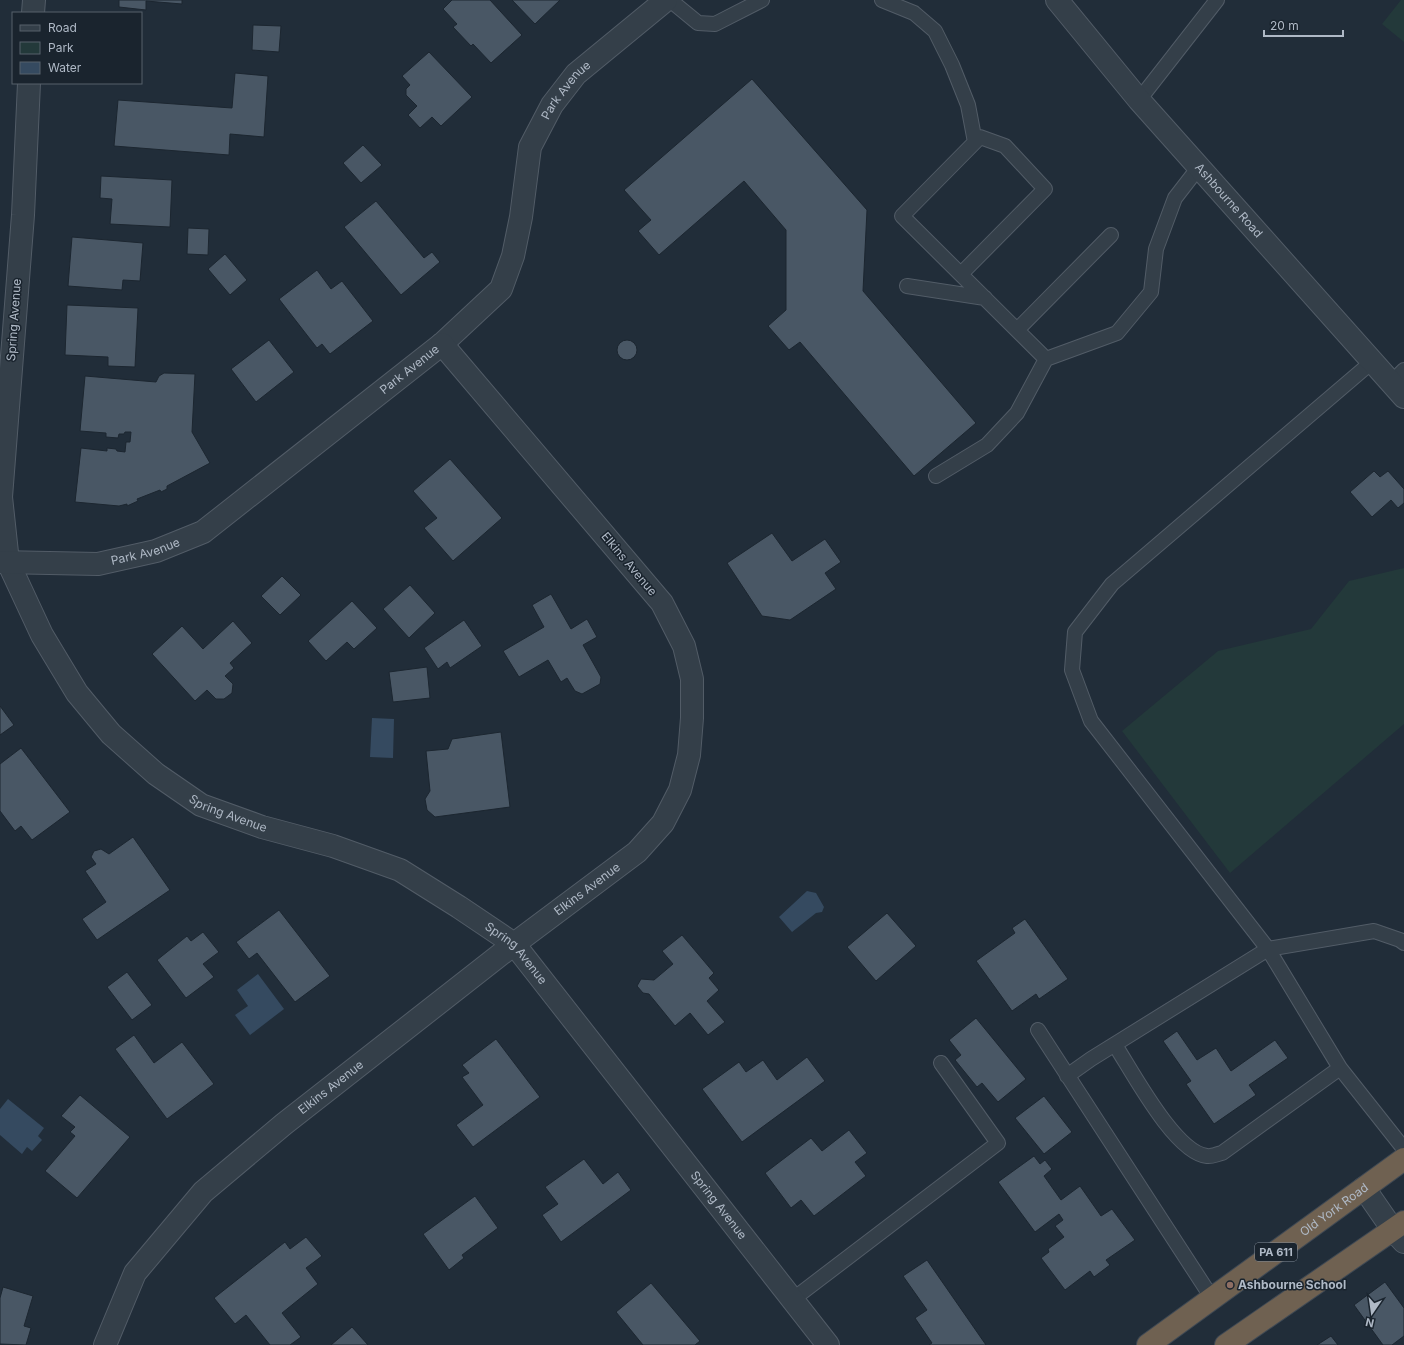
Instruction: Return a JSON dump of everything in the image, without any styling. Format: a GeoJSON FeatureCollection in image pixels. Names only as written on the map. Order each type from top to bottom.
{"type":"FeatureCollection","features":[{"type":"Feature","properties":{"kind":"highway","name":"Old York Road"},"geometry":{"type":"LineString","coordinates":[[1148,1345],[1404,1159]]}},
{"type":"Feature","properties":{"kind":"highway"},"geometry":{"type":"LineString","coordinates":[[1226,1345],[1400,1232]]}},
{"type":"Feature","properties":{"kind":"street"},"geometry":{"type":"LineString","coordinates":[[33,12],[34,0]]}},
{"type":"Feature","properties":{"kind":"street","name":"Park Avenue"},"geometry":{"type":"LineString","coordinates":[[4,562],[98,564],[156,550],[203,532],[442,344],[501,289],[513,256],[521,217],[530,147],[552,105],[576,74],[666,0]]}},
{"type":"Feature","properties":{"kind":"street","name":"Ashbourne Road"},"geometry":{"type":"LineString","coordinates":[[1057,0],[1140,100],[1199,167],[1373,361],[1400,383]]}},
{"type":"Feature","properties":{"kind":"street","name":"Spring Avenue"},"geometry":{"type":"LineString","coordinates":[[30,84],[23,215],[1,497],[4,562],[42,635],[77,693],[111,734],[156,774],[202,805],[262,826],[333,846],[400,870],[514,944],[828,1345]]}},
{"type":"Feature","properties":{"kind":"street","name":"Elkins Avenue"},"geometry":{"type":"LineString","coordinates":[[105,1345],[135,1273],[203,1192],[284,1124],[514,944],[637,852],[663,823],[680,790],[689,755],[692,718],[692,679],[684,646],[662,603],[442,344]]}},
{"type":"Feature","properties":{"kind":"street"},"geometry":{"type":"LineString","coordinates":[[1364,1188],[1400,1232]]}},
{"type":"Feature","properties":{"kind":"lane"},"geometry":{"type":"LineString","coordinates":[[670,0],[698,23],[715,24],[762,0]]}},
{"type":"Feature","properties":{"kind":"lane"},"geometry":{"type":"LineString","coordinates":[[882,0],[914,13],[935,31],[952,65],[968,105],[975,142]]}},
{"type":"Feature","properties":{"kind":"lane"},"geometry":{"type":"LineString","coordinates":[[1140,100],[1217,0]]}},
{"type":"Feature","properties":{"kind":"lane"},"geometry":{"type":"LineString","coordinates":[[961,274],[1045,189],[1005,146],[980,137],[902,216],[1046,359]]}},
{"type":"Feature","properties":{"kind":"lane"},"geometry":{"type":"LineString","coordinates":[[936,476],[987,445],[1017,413],[1046,359],[1117,333],[1151,292],[1156,249],[1175,198],[1199,167]]}},
{"type":"Feature","properties":{"kind":"lane"},"geometry":{"type":"LineString","coordinates":[[1017,330],[1110,235]]}},
{"type":"Feature","properties":{"kind":"lane"},"geometry":{"type":"LineString","coordinates":[[907,286],[985,298]]}},
{"type":"Feature","properties":{"kind":"lane"},"geometry":{"type":"LineString","coordinates":[[1373,361],[1112,584],[1075,632],[1072,670],[1091,721],[1268,949],[1340,1068],[1404,1149]]}},
{"type":"Feature","properties":{"kind":"lane"},"geometry":{"type":"LineString","coordinates":[[1068,1076],[1268,949],[1374,931],[1400,940],[1404,943]]}},
{"type":"Feature","properties":{"kind":"lane"},"geometry":{"type":"LineString","coordinates":[[1038,1030],[1212,1298]]}},
{"type":"Feature","properties":{"kind":"lane"},"geometry":{"type":"LineString","coordinates":[[1115,1045],[1165,1124],[1193,1151],[1208,1156],[1222,1152],[1340,1068]]}},
{"type":"Feature","properties":{"kind":"lane"},"geometry":{"type":"LineString","coordinates":[[792,1300],[998,1144],[942,1063]]}},
{"type":"Feature","properties":{"kind":"green space"},"geometry":{"type":"Polygon","coordinates":[[[1401,0],[1404,0],[1404,42],[1382,24],[1401,0]]]}},
{"type":"Feature","properties":{"kind":"green space"},"geometry":{"type":"Polygon","coordinates":[[[1404,568],[1404,724],[1230,873],[1122,731],[1218,651],[1311,629],[1349,581],[1404,568]]]}},
{"type":"Feature","properties":{"kind":"water"},"geometry":{"type":"Polygon","coordinates":[[[372,718],[394,719],[393,758],[370,757],[372,718]]]}},
{"type":"Feature","properties":{"kind":"water"},"geometry":{"type":"Polygon","coordinates":[[[807,891],[816,893],[824,907],[822,912],[816,913],[792,932],[779,917],[807,891]]]}},
{"type":"Feature","properties":{"kind":"water"},"geometry":{"type":"Polygon","coordinates":[[[258,974],[284,1009],[250,1035],[235,1015],[248,1006],[237,990],[258,974]]]}},
{"type":"Feature","properties":{"kind":"water"},"geometry":{"type":"Polygon","coordinates":[[[8,1099],[44,1128],[38,1136],[42,1140],[32,1151],[27,1147],[22,1154],[0,1135],[0,1109],[8,1099]]]}},
{"type":"Feature","properties":{"kind":"building"},"geometry":{"type":"Polygon","coordinates":[[[119,0],[182,0],[182,4],[146,1],[146,10],[119,7],[119,0]]]}},
{"type":"Feature","properties":{"kind":"building"},"geometry":{"type":"Polygon","coordinates":[[[452,0],[490,0],[522,35],[491,63],[473,44],[471,46],[453,27],[457,24],[443,9],[452,0]]]}},
{"type":"Feature","properties":{"kind":"building"},"geometry":{"type":"Polygon","coordinates":[[[512,0],[560,0],[535,24],[512,0]]]}},
{"type":"Feature","properties":{"kind":"building"},"geometry":{"type":"Polygon","coordinates":[[[253,25],[281,26],[279,52],[252,50],[253,25]]]}},
{"type":"Feature","properties":{"kind":"building"},"geometry":{"type":"Polygon","coordinates":[[[429,52],[472,97],[441,126],[432,117],[420,128],[408,115],[417,106],[406,95],[406,89],[410,85],[402,76],[429,52]]]}},
{"type":"Feature","properties":{"kind":"building"},"geometry":{"type":"Polygon","coordinates":[[[235,73],[268,76],[264,137],[230,134],[229,155],[114,146],[118,100],[232,108],[235,73]]]}},
{"type":"Feature","properties":{"kind":"building"},"geometry":{"type":"Polygon","coordinates":[[[752,79],[867,210],[863,291],[976,423],[914,476],[800,342],[789,350],[768,326],[786,310],[786,230],[744,181],[659,255],[638,231],[651,220],[624,190],[752,79]]]}},
{"type":"Feature","properties":{"kind":"building"},"geometry":{"type":"Polygon","coordinates":[[[363,145],[382,165],[361,183],[343,163],[363,145]]]}},
{"type":"Feature","properties":{"kind":"building"},"geometry":{"type":"Polygon","coordinates":[[[101,176],[172,180],[170,227],[110,224],[112,199],[100,198],[101,176]]]}},
{"type":"Feature","properties":{"kind":"building"},"geometry":{"type":"Polygon","coordinates":[[[376,201],[424,258],[432,252],[440,262],[401,295],[344,227],[376,201]]]}},
{"type":"Feature","properties":{"kind":"building"},"geometry":{"type":"Polygon","coordinates":[[[188,228],[209,229],[208,255],[187,254],[188,228]]]}},
{"type":"Feature","properties":{"kind":"building"},"geometry":{"type":"Polygon","coordinates":[[[72,237],[143,243],[140,281],[123,280],[122,290],[68,286],[72,237]]]}},
{"type":"Feature","properties":{"kind":"building"},"geometry":{"type":"Polygon","coordinates":[[[225,254],[247,280],[230,295],[208,269],[225,254]]]}},
{"type":"Feature","properties":{"kind":"building"},"geometry":{"type":"Polygon","coordinates":[[[317,270],[331,289],[342,281],[373,321],[330,354],[322,344],[317,348],[279,299],[317,270]]]}},
{"type":"Feature","properties":{"kind":"building"},"geometry":{"type":"Polygon","coordinates":[[[67,305],[138,308],[135,367],[108,366],[108,357],[65,355],[67,305]]]}},
{"type":"Feature","properties":{"kind":"building"},"geometry":{"type":"Polygon","coordinates":[[[269,340],[294,372],[256,402],[231,369],[269,340]]]}},
{"type":"Feature","properties":{"kind":"building"},"geometry":{"type":"Polygon","coordinates":[[[627,340],[634,343],[637,350],[634,357],[627,360],[620,357],[617,350],[620,343],[627,340]]]}},
{"type":"Feature","properties":{"kind":"building"},"geometry":{"type":"Polygon","coordinates":[[[164,373],[195,374],[192,432],[210,463],[167,486],[167,489],[161,492],[160,490],[137,499],[138,501],[127,506],[127,504],[119,506],[75,502],[81,448],[107,451],[107,448],[125,452],[126,442],[130,442],[131,432],[119,434],[118,438],[106,437],[106,433],[80,431],[85,376],[156,382],[159,376],[164,373]]]}},
{"type":"Feature","properties":{"kind":"building"},"geometry":{"type":"Polygon","coordinates":[[[450,459],[502,518],[453,561],[424,528],[437,518],[413,491],[450,459]]]}},
{"type":"Feature","properties":{"kind":"building"},"geometry":{"type":"Polygon","coordinates":[[[1374,471],[1380,477],[1388,471],[1404,489],[1404,503],[1398,508],[1391,500],[1372,517],[1350,492],[1374,471]]]}},
{"type":"Feature","properties":{"kind":"building"},"geometry":{"type":"Polygon","coordinates":[[[772,533],[792,561],[825,539],[841,562],[825,573],[836,589],[790,620],[762,616],[727,563],[772,533]]]}},
{"type":"Feature","properties":{"kind":"building"},"geometry":{"type":"Polygon","coordinates":[[[282,576],[301,595],[280,615],[261,596],[282,576]]]}},
{"type":"Feature","properties":{"kind":"building"},"geometry":{"type":"Polygon","coordinates":[[[410,585],[435,613],[409,638],[383,609],[410,585]]]}},
{"type":"Feature","properties":{"kind":"building"},"geometry":{"type":"Polygon","coordinates":[[[551,594],[571,629],[587,619],[597,637],[583,645],[601,677],[600,684],[582,694],[575,691],[567,678],[561,682],[548,660],[519,677],[503,651],[544,627],[532,605],[551,594]]]}},
{"type":"Feature","properties":{"kind":"building"},"geometry":{"type":"Polygon","coordinates":[[[352,601],[377,628],[354,649],[347,642],[326,661],[308,641],[352,601]]]}},
{"type":"Feature","properties":{"kind":"building"},"geometry":{"type":"Polygon","coordinates":[[[464,620],[482,646],[450,668],[447,662],[438,669],[424,648],[464,620]]]}},
{"type":"Feature","properties":{"kind":"building"},"geometry":{"type":"Polygon","coordinates":[[[233,621],[252,643],[230,663],[234,668],[225,676],[233,684],[232,693],[224,699],[216,699],[207,690],[195,701],[152,654],[182,626],[203,649],[233,621]]]}},
{"type":"Feature","properties":{"kind":"building"},"geometry":{"type":"Polygon","coordinates":[[[427,667],[430,698],[393,702],[389,672],[427,667]]]}},
{"type":"Feature","properties":{"kind":"building"},"geometry":{"type":"Polygon","coordinates":[[[0,706],[14,725],[0,735],[0,706]]]}},
{"type":"Feature","properties":{"kind":"building"},"geometry":{"type":"Polygon","coordinates":[[[501,732],[510,807],[435,817],[427,810],[425,799],[430,791],[426,751],[448,749],[452,739],[501,732]]]}},
{"type":"Feature","properties":{"kind":"building"},"geometry":{"type":"Polygon","coordinates":[[[21,748],[70,812],[32,840],[21,826],[15,831],[0,811],[0,764],[21,748]]]}},
{"type":"Feature","properties":{"kind":"building"},"geometry":{"type":"Polygon","coordinates":[[[133,837],[170,890],[97,940],[82,919],[106,902],[85,871],[96,864],[91,857],[94,851],[101,849],[109,854],[133,837]]]}},
{"type":"Feature","properties":{"kind":"building"},"geometry":{"type":"Polygon","coordinates":[[[279,910],[330,976],[295,1002],[257,953],[249,959],[236,942],[279,910]]]}},
{"type":"Feature","properties":{"kind":"building"},"geometry":{"type":"Polygon","coordinates":[[[887,913],[916,946],[876,981],[847,947],[887,913]]]}},
{"type":"Feature","properties":{"kind":"building"},"geometry":{"type":"Polygon","coordinates":[[[1025,919],[1068,979],[1039,999],[1036,994],[1012,1011],[976,961],[1015,933],[1012,928],[1025,919]]]}},
{"type":"Feature","properties":{"kind":"building"},"geometry":{"type":"Polygon","coordinates":[[[203,932],[219,952],[203,964],[214,977],[186,998],[157,960],[187,936],[191,941],[203,932]]]}},
{"type":"Feature","properties":{"kind":"building"},"geometry":{"type":"Polygon","coordinates":[[[682,935],[714,973],[709,978],[719,990],[707,1001],[725,1022],[708,1035],[690,1013],[675,1026],[649,994],[643,993],[637,986],[641,979],[654,980],[673,964],[662,951],[682,935]]]}},
{"type":"Feature","properties":{"kind":"building"},"geometry":{"type":"Polygon","coordinates":[[[127,972],[152,1005],[132,1020],[107,987],[127,972]]]}},
{"type":"Feature","properties":{"kind":"building"},"geometry":{"type":"Polygon","coordinates":[[[976,1018],[1026,1079],[998,1102],[982,1083],[977,1087],[955,1060],[961,1055],[949,1040],[976,1018]]]}},
{"type":"Feature","properties":{"kind":"building"},"geometry":{"type":"Polygon","coordinates":[[[1177,1031],[1197,1060],[1216,1048],[1231,1071],[1275,1040],[1288,1058],[1249,1085],[1256,1095],[1214,1124],[1186,1084],[1191,1081],[1163,1041],[1177,1031]]]}},
{"type":"Feature","properties":{"kind":"building"},"geometry":{"type":"Polygon","coordinates":[[[134,1035],[154,1063],[182,1042],[214,1084],[167,1119],[115,1049],[134,1035]]]}},
{"type":"Feature","properties":{"kind":"building"},"geometry":{"type":"Polygon","coordinates":[[[496,1039],[540,1097],[473,1147],[456,1125],[483,1105],[462,1077],[469,1073],[462,1065],[496,1039]]]}},
{"type":"Feature","properties":{"kind":"building"},"geometry":{"type":"Polygon","coordinates":[[[807,1057],[825,1081],[742,1142],[702,1089],[739,1062],[746,1072],[763,1060],[777,1080],[807,1057]]]}},
{"type":"Feature","properties":{"kind":"building"},"geometry":{"type":"Polygon","coordinates":[[[80,1095],[130,1137],[77,1198],[45,1171],[75,1136],[70,1132],[75,1127],[61,1116],[80,1095]]]}},
{"type":"Feature","properties":{"kind":"building"},"geometry":{"type":"Polygon","coordinates":[[[1044,1096],[1072,1132],[1044,1154],[1015,1118],[1044,1096]]]}},
{"type":"Feature","properties":{"kind":"building"},"geometry":{"type":"Polygon","coordinates":[[[849,1130],[867,1153],[855,1162],[866,1176],[814,1216],[801,1200],[791,1208],[765,1173],[811,1138],[822,1151],[849,1130]]]}},
{"type":"Feature","properties":{"kind":"building"},"geometry":{"type":"Polygon","coordinates":[[[1034,1156],[1040,1164],[1045,1160],[1052,1169],[1044,1176],[1061,1200],[1080,1186],[1101,1216],[1112,1209],[1135,1240],[1106,1260],[1110,1265],[1094,1277],[1090,1271],[1065,1290],[1041,1258],[1049,1252],[1048,1249],[1064,1237],[1055,1226],[1063,1220],[1059,1214],[1035,1232],[998,1182],[1034,1156]]]}},
{"type":"Feature","properties":{"kind":"building"},"geometry":{"type":"Polygon","coordinates":[[[584,1159],[603,1184],[618,1172],[631,1190],[561,1242],[542,1215],[558,1204],[545,1187],[584,1159]]]}},
{"type":"Feature","properties":{"kind":"building"},"geometry":{"type":"Polygon","coordinates":[[[475,1196],[498,1228],[462,1255],[464,1258],[449,1270],[423,1234],[475,1196]]]}},
{"type":"Feature","properties":{"kind":"building"},"geometry":{"type":"Polygon","coordinates":[[[306,1237],[322,1256],[306,1268],[318,1284],[282,1313],[301,1337],[290,1345],[270,1345],[246,1315],[235,1324],[214,1298],[285,1242],[290,1249],[306,1237]]]}},
{"type":"Feature","properties":{"kind":"building"},"geometry":{"type":"Polygon","coordinates":[[[927,1260],[986,1345],[929,1345],[932,1343],[915,1318],[927,1310],[903,1276],[927,1260]]]}},
{"type":"Feature","properties":{"kind":"building"},"geometry":{"type":"Polygon","coordinates":[[[1385,1282],[1404,1308],[1404,1336],[1392,1345],[1383,1345],[1354,1305],[1385,1282]]]}},
{"type":"Feature","properties":{"kind":"building"},"geometry":{"type":"Polygon","coordinates":[[[651,1283],[700,1341],[695,1345],[643,1345],[616,1312],[651,1283]]]}},
{"type":"Feature","properties":{"kind":"building"},"geometry":{"type":"Polygon","coordinates":[[[3,1287],[33,1296],[24,1326],[31,1328],[26,1345],[0,1344],[0,1298],[3,1287]]]}},
{"type":"Feature","properties":{"kind":"building"},"geometry":{"type":"Polygon","coordinates":[[[352,1327],[368,1345],[331,1345],[352,1327]]]}},
{"type":"Feature","properties":{"kind":"building"},"geometry":{"type":"Polygon","coordinates":[[[1331,1336],[1338,1345],[1317,1345],[1331,1336]]]}},
{"type":"Feature","properties":{"kind":"place","name":"Ashbourne School"},"geometry":{"type":"Point","coordinates":[1230,1285]}}]}
